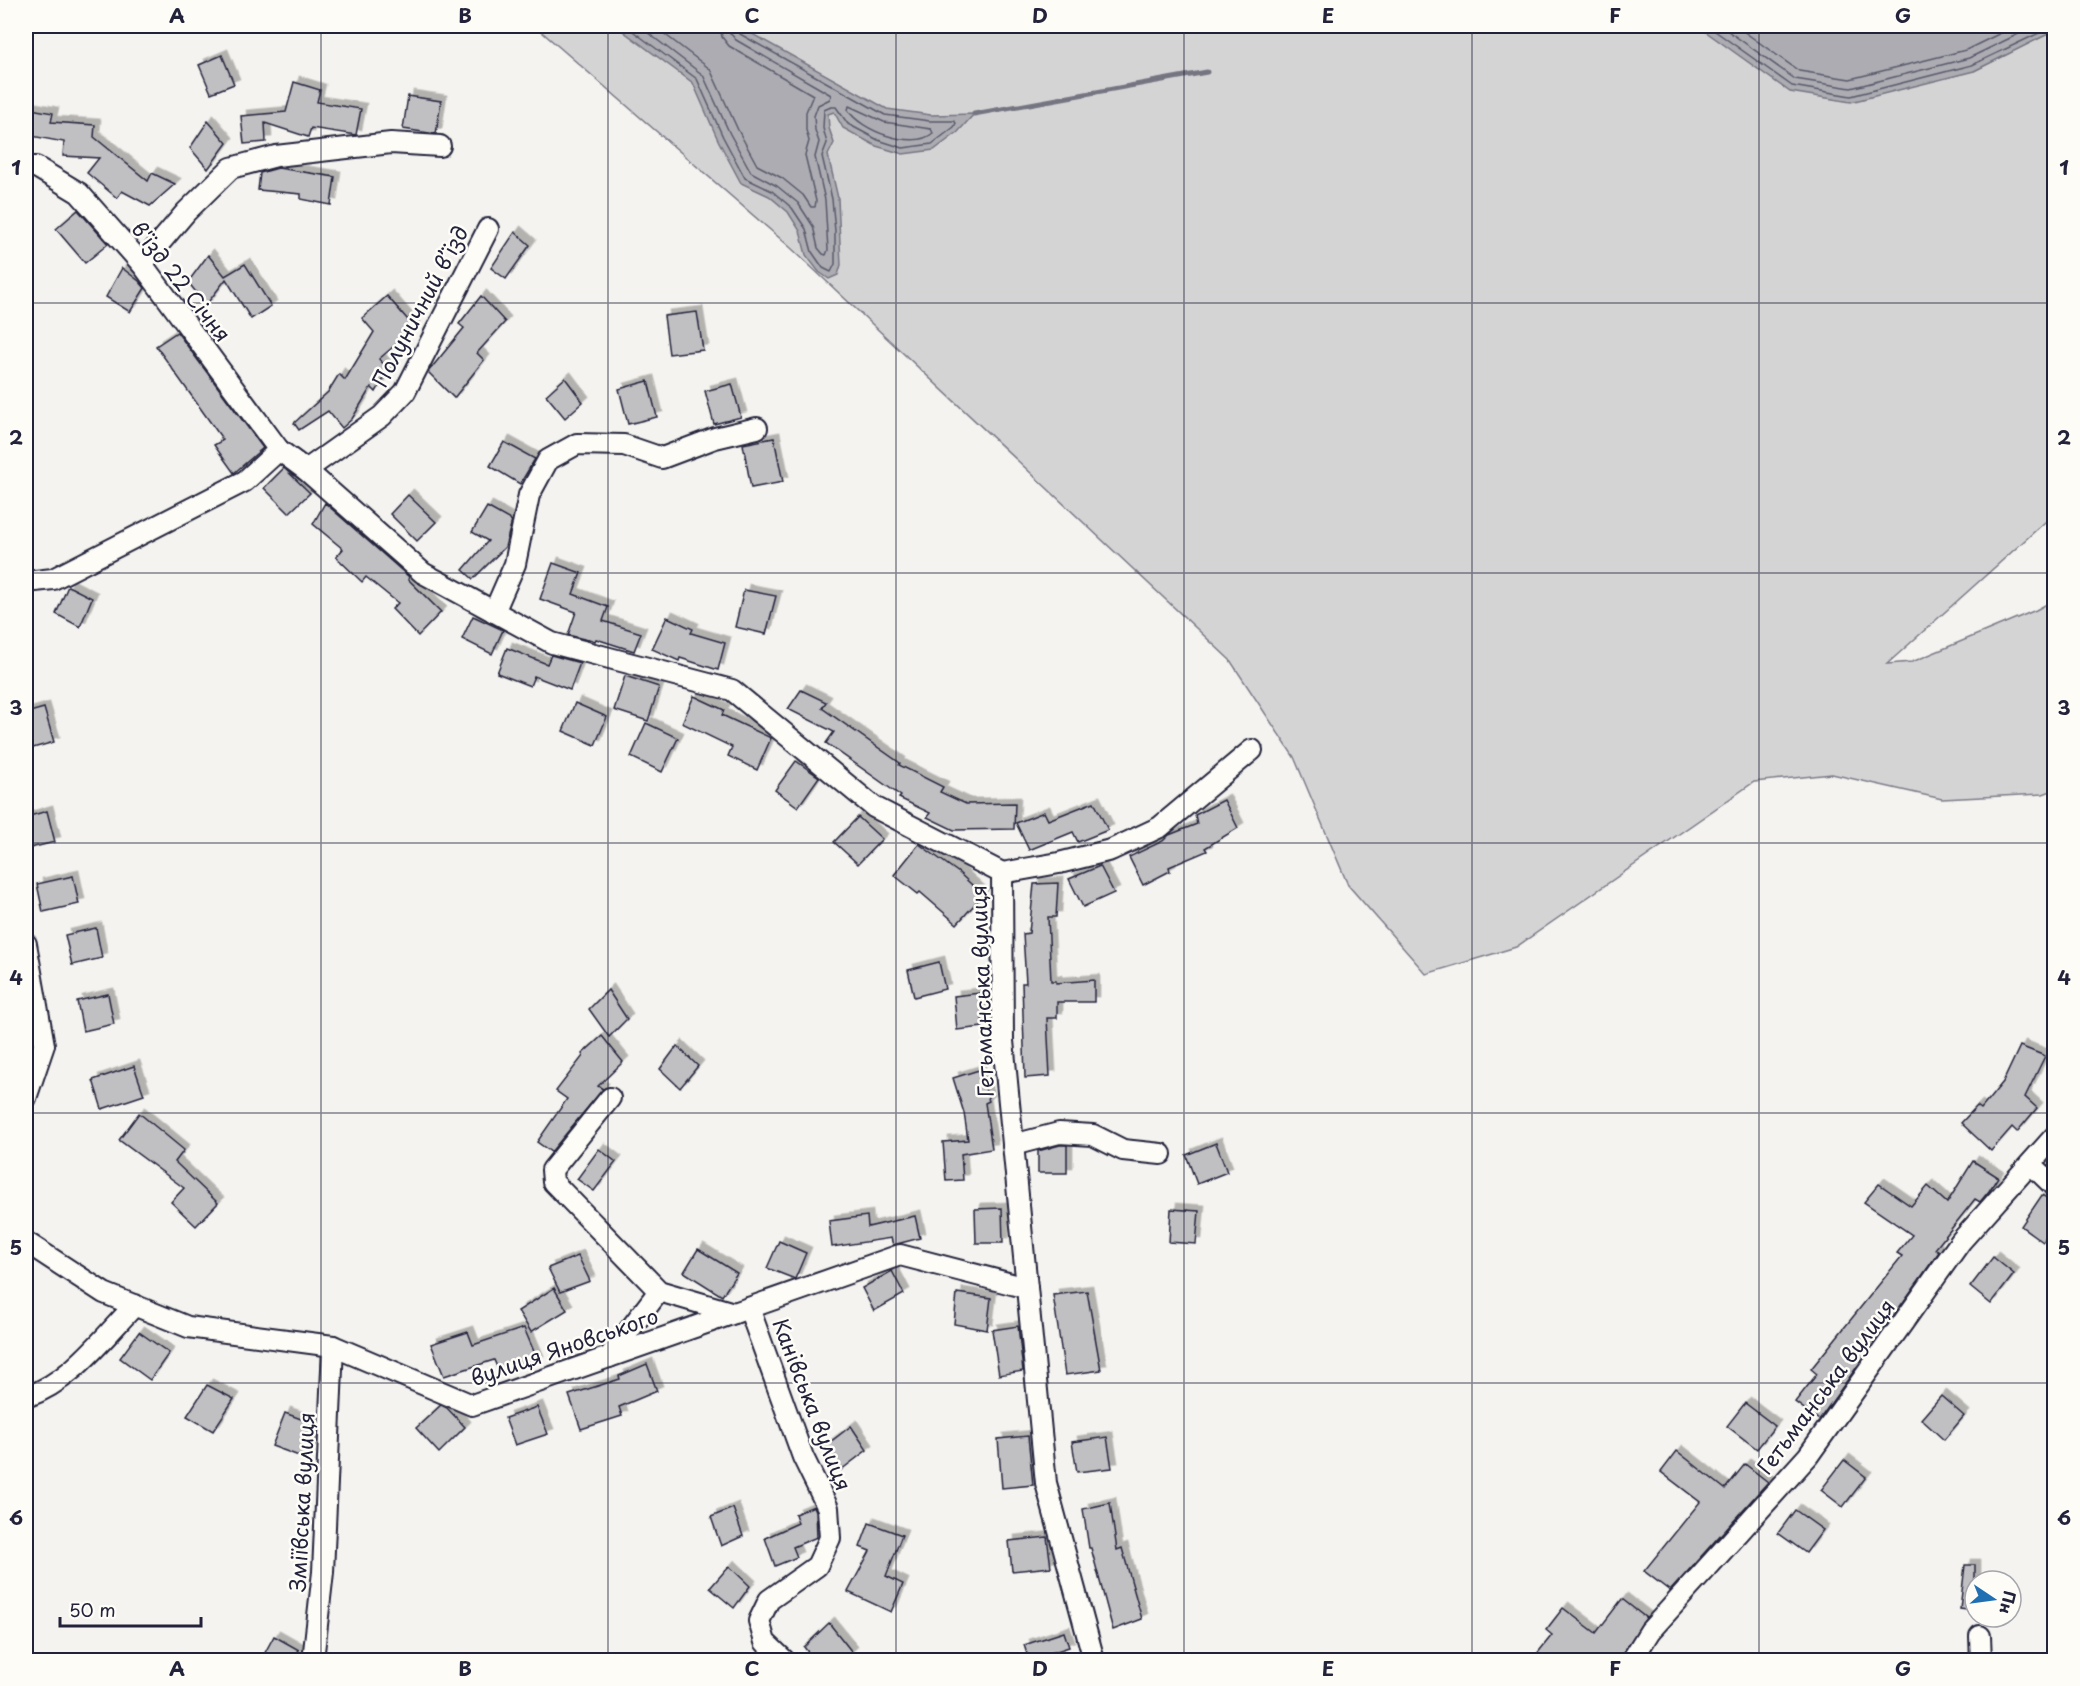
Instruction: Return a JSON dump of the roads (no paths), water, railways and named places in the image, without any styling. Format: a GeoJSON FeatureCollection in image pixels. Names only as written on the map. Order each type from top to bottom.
{"type":"FeatureCollection","features":[{"type":"Feature","properties":{"kind":"street"},"geometry":{"type":"LineString","coordinates":[[142,264],[186,212],[231,168],[276,156],[391,143],[440,146]]}},
{"type":"Feature","properties":{"kind":"street","name":"в'їзд 22 Січня"},"geometry":{"type":"LineString","coordinates":[[26,167],[36,167],[79,193],[142,264],[279,450]]}},
{"type":"Feature","properties":{"kind":"street","name":"Полуничний в’їзд"},"geometry":{"type":"LineString","coordinates":[[306,470],[382,416],[405,392],[488,229]]}},
{"type":"Feature","properties":{"kind":"street"},"geometry":{"type":"LineString","coordinates":[[494,612],[515,564],[529,495],[548,460],[577,444],[624,445],[662,459],[716,438],[757,428]]}},
{"type":"Feature","properties":{"kind":"street"},"geometry":{"type":"LineString","coordinates":[[26,582],[53,579],[245,481],[279,450]]}},
{"type":"Feature","properties":{"kind":"street","name":"Гетьманська вулиця"},"geometry":{"type":"LineString","coordinates":[[279,450],[306,470],[423,573],[552,643],[732,690],[874,807],[1002,873],[1003,1041],[1046,1483],[1095,1660]]}},
{"type":"Feature","properties":{"kind":"street"},"geometry":{"type":"LineString","coordinates":[[1002,873],[1059,863],[1111,850],[1160,827],[1252,750]]}},
{"type":"Feature","properties":{"kind":"street"},"geometry":{"type":"LineString","coordinates":[[26,944],[44,1045],[26,1098]]}},
{"type":"Feature","properties":{"kind":"street"},"geometry":{"type":"LineString","coordinates":[[610,1098],[552,1170],[553,1182],[659,1292],[742,1310]]}},
{"type":"Feature","properties":{"kind":"street"},"geometry":{"type":"LineString","coordinates":[[1013,1145],[1059,1133],[1093,1134],[1123,1150],[1161,1154]]}},
{"type":"Feature","properties":{"kind":"street","name":"Гетьманська вулиця"},"geometry":{"type":"LineString","coordinates":[[1632,1660],[1650,1631],[1808,1456],[1961,1241],[2055,1137]]}},
{"type":"Feature","properties":{"kind":"street"},"geometry":{"type":"LineString","coordinates":[[2031,1164],[2055,1185]]}},
{"type":"Feature","properties":{"kind":"street","name":"вулиця Яновського"},"geometry":{"type":"LineString","coordinates":[[26,1242],[104,1293],[188,1327],[333,1346],[472,1405],[900,1255],[1027,1288]]}},
{"type":"Feature","properties":{"kind":"street"},"geometry":{"type":"LineString","coordinates":[[609,1357],[659,1292]]}},
{"type":"Feature","properties":{"kind":"street"},"geometry":{"type":"LineString","coordinates":[[26,1397],[42,1391],[73,1369],[135,1305]]}},
{"type":"Feature","properties":{"kind":"street","name":"Канівська вулиця"},"geometry":{"type":"LineString","coordinates":[[742,1310],[803,1457],[828,1508],[830,1538],[817,1566],[769,1600],[759,1621],[765,1641],[784,1660]]}},
{"type":"Feature","properties":{"kind":"street","name":"Зміївська вулиця"},"geometry":{"type":"LineString","coordinates":[[313,1660],[323,1572],[333,1346]]}},
{"type":"Feature","properties":{"kind":"street"},"geometry":{"type":"LineString","coordinates":[[1980,1636],[1981,1660]]}},
{"type":"Feature","properties":{"kind":"water"},"geometry":{"type":"Polygon","coordinates":[[[616,26],[738,26],[887,109],[931,115],[974,114],[958,132],[934,150],[903,154],[876,146],[843,128],[834,112],[828,114],[829,128],[834,143],[828,155],[838,198],[841,265],[838,275],[829,279],[819,272],[806,255],[800,231],[788,212],[769,196],[741,183],[718,140],[693,83],[616,26]]]}},
{"type":"Feature","properties":{"kind":"water"},"geometry":{"type":"Polygon","coordinates":[[[1700,26],[2054,26],[2054,31],[1974,71],[1851,102],[1790,92],[1700,26]]]}},
{"type":"Feature","properties":{"kind":"waterway"},"geometry":{"type":"LineString","coordinates":[[974,114],[1207,72]]}}]}
